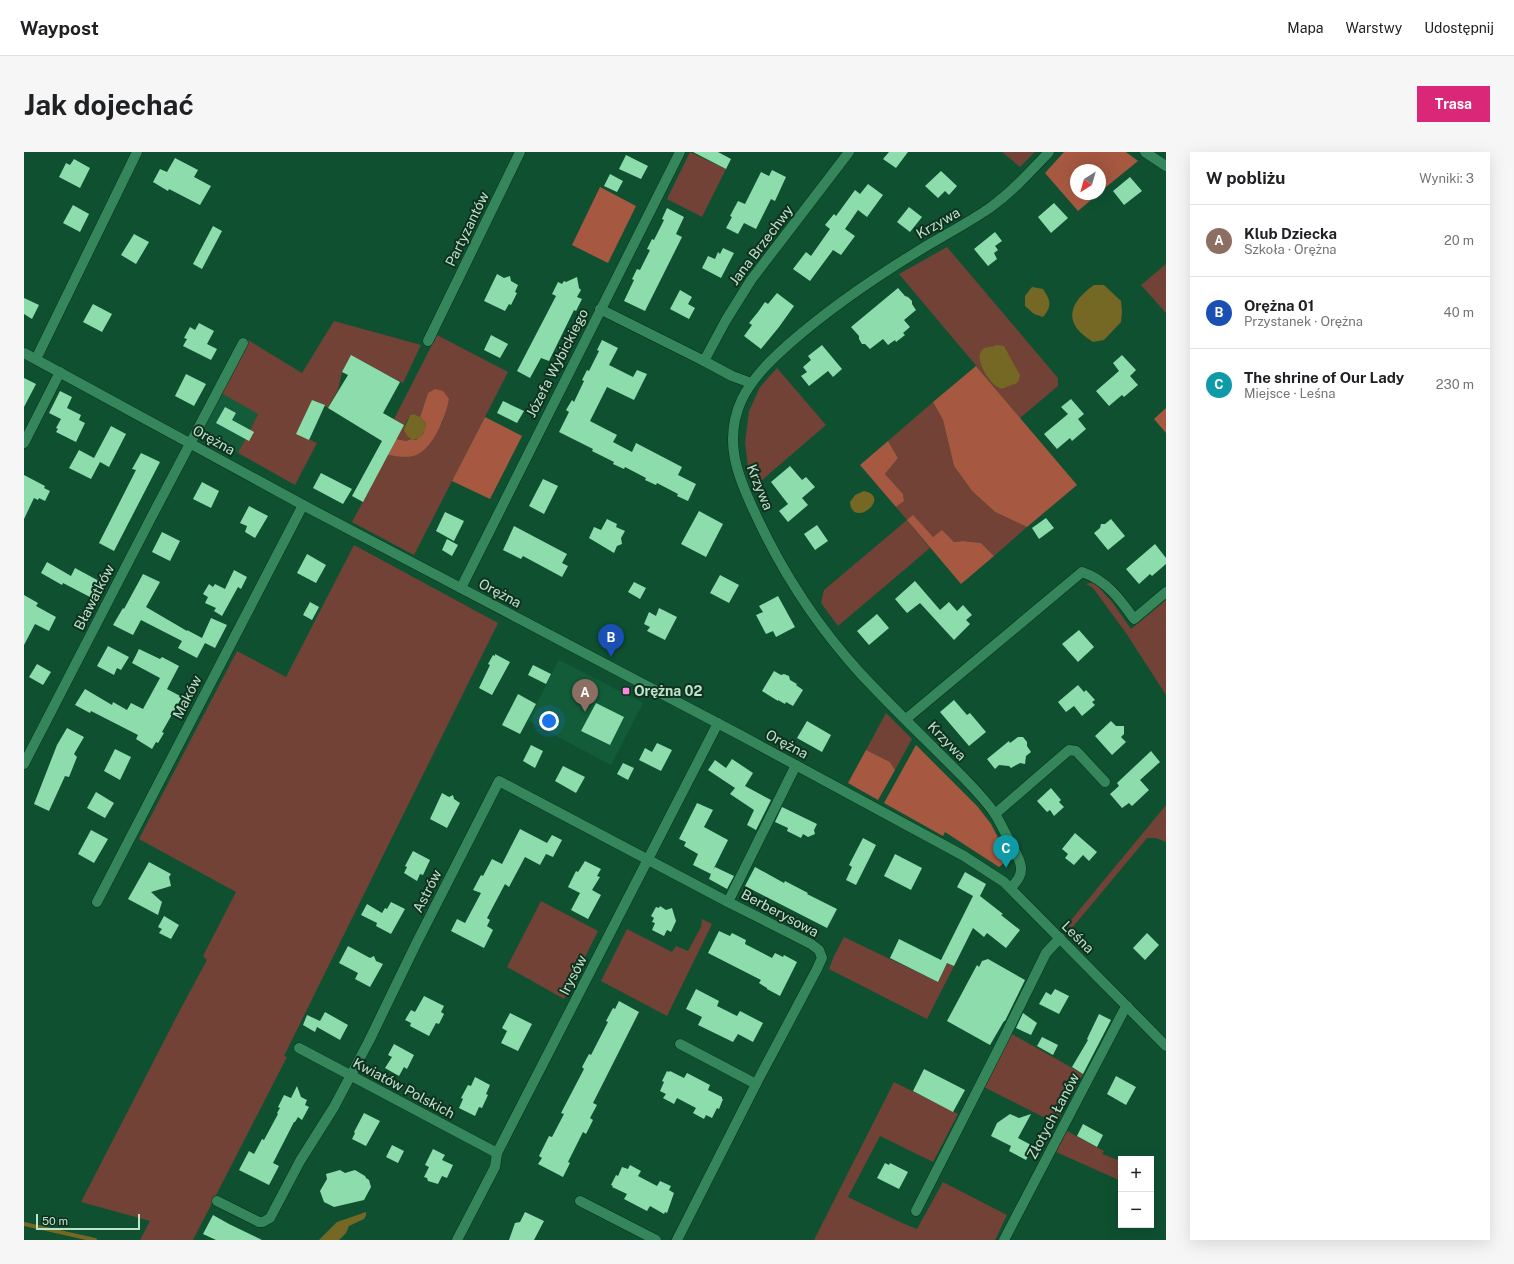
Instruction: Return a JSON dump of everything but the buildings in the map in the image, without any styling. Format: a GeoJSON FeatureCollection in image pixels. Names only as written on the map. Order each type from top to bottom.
{"type":"FeatureCollection","features":[{"type":"Feature","properties":{"kind":"street"},"geometry":{"type":"LineString","coordinates":[[36,359],[137,152]]}},
{"type":"Feature","properties":{"kind":"street","name":"Partyzantów"},"geometry":{"type":"LineString","coordinates":[[428,341],[520,152]]}},
{"type":"Feature","properties":{"kind":"street","name":"Józefa Wybickiego"},"geometry":{"type":"LineString","coordinates":[[461,588],[680,152]]}},
{"type":"Feature","properties":{"kind":"street","name":"Jana Brzechwy"},"geometry":{"type":"LineString","coordinates":[[704,361],[750,280],[849,152]]}},
{"type":"Feature","properties":{"kind":"street","name":"Krzywa"},"geometry":{"type":"LineString","coordinates":[[1011,888],[1020,877],[1022,869],[1021,863],[995,814],[970,784],[860,673],[824,628],[782,564],[763,530],[740,479],[734,458],[733,429],[741,400],[751,383],[781,351],[820,317],[857,290],[916,252],[950,239],[974,218],[1007,194],[1049,152]]}},
{"type":"Feature","properties":{"kind":"street"},"geometry":{"type":"LineString","coordinates":[[1145,152],[1166,166]]}},
{"type":"Feature","properties":{"kind":"street"},"geometry":{"type":"LineString","coordinates":[[600,309],[732,376],[751,383]]}},
{"type":"Feature","properties":{"kind":"street","name":"Bławatków"},"geometry":{"type":"LineString","coordinates":[[24,764],[243,343]]}},
{"type":"Feature","properties":{"kind":"street","name":"Orężna"},"geometry":{"type":"LineString","coordinates":[[24,353],[303,505],[718,723],[964,856]]}},
{"type":"Feature","properties":{"kind":"street"},"geometry":{"type":"LineString","coordinates":[[24,443],[60,372]]}},
{"type":"Feature","properties":{"kind":"street","name":"Maków"},"geometry":{"type":"LineString","coordinates":[[97,902],[303,505]]}},
{"type":"Feature","properties":{"kind":"street"},"geometry":{"type":"LineString","coordinates":[[906,719],[1082,572],[1100,580],[1122,603],[1134,619],[1166,592]]}},
{"type":"Feature","properties":{"kind":"street","name":"Irysów"},"geometry":{"type":"LineString","coordinates":[[457,1240],[495,1167],[497,1153],[718,723]]}},
{"type":"Feature","properties":{"kind":"street"},"geometry":{"type":"LineString","coordinates":[[995,814],[1069,750],[1076,751],[1105,782]]}},
{"type":"Feature","properties":{"kind":"street","name":"Berberysowa"},"geometry":{"type":"LineString","coordinates":[[677,1240],[822,958],[819,950],[811,944],[728,902],[796,765]]}},
{"type":"Feature","properties":{"kind":"street","name":"Astrów"},"geometry":{"type":"LineString","coordinates":[[217,1201],[259,1222],[266,1221],[272,1215],[300,1162],[334,1107],[499,781],[648,860]]}},
{"type":"Feature","properties":{"kind":"street","name":"Leśna"},"geometry":{"type":"LineString","coordinates":[[964,856],[998,877],[1011,888],[1166,1046]]}},
{"type":"Feature","properties":{"kind":"street"},"geometry":{"type":"LineString","coordinates":[[648,860],[728,902]]}},
{"type":"Feature","properties":{"kind":"street"},"geometry":{"type":"LineString","coordinates":[[916,1211],[1046,953],[1060,938]]}},
{"type":"Feature","properties":{"kind":"street","name":"Złotych Łanów"},"geometry":{"type":"LineString","coordinates":[[1004,1240],[1127,1006]]}},
{"type":"Feature","properties":{"kind":"street"},"geometry":{"type":"LineString","coordinates":[[680,1044],[756,1084]]}},
{"type":"Feature","properties":{"kind":"street","name":"Kwiatów Polskich"},"geometry":{"type":"LineString","coordinates":[[298,1048],[497,1153]]}},
{"type":"Feature","properties":{"kind":"street"},"geometry":{"type":"LineString","coordinates":[[580,1201],[656,1240]]}},
{"type":"Feature","properties":{"kind":"shaded area"},"geometry":{"type":"Polygon","coordinates":[[[690,152],[726,169],[702,217],[667,199],[690,152]]]}},
{"type":"Feature","properties":{"kind":"shaded area"},"geometry":{"type":"Polygon","coordinates":[[[1002,152],[1035,152],[1020,167],[1002,152]]]}},
{"type":"Feature","properties":{"kind":"shaded area"},"geometry":{"type":"Polygon","coordinates":[[[1064,152],[1126,152],[1138,161],[1106,187],[1106,164],[1070,164],[1070,200],[1091,200],[1078,211],[1045,173],[1064,152]]]}},
{"type":"Feature","properties":{"kind":"shaded area"},"geometry":{"type":"Polygon","coordinates":[[[600,187],[636,206],[608,263],[572,245],[600,187]]]}},
{"type":"Feature","properties":{"kind":"shaded area"},"geometry":{"type":"Polygon","coordinates":[[[947,247],[1058,378],[1058,386],[1020,418],[899,274],[947,247]]]}},
{"type":"Feature","properties":{"kind":"shaded area"},"geometry":{"type":"Polygon","coordinates":[[[1166,264],[1166,313],[1141,285],[1166,264]]]}},
{"type":"Feature","properties":{"kind":"shaded area"},"geometry":{"type":"Polygon","coordinates":[[[1094,285],[1104,285],[1121,301],[1122,312],[1121,322],[1104,340],[1093,342],[1075,325],[1072,312],[1074,306],[1082,295],[1094,285]]]}},
{"type":"Feature","properties":{"kind":"shaded area"},"geometry":{"type":"Polygon","coordinates":[[[1032,287],[1043,289],[1048,297],[1048,310],[1043,317],[1034,314],[1025,306],[1025,296],[1032,287]]]}},
{"type":"Feature","properties":{"kind":"shaded area"},"geometry":{"type":"Polygon","coordinates":[[[334,321],[421,345],[403,383],[351,356],[342,372],[338,390],[328,408],[312,400],[297,434],[317,443],[295,485],[238,453],[258,414],[221,393],[248,340],[302,373],[334,321]]]}},
{"type":"Feature","properties":{"kind":"shaded area"},"geometry":{"type":"Polygon","coordinates":[[[437,335],[508,372],[414,555],[352,522],[388,455],[413,456],[442,423],[449,399],[428,393],[420,417],[414,414],[410,415],[406,422],[406,433],[412,439],[406,441],[396,439],[404,425],[394,419],[437,335]]]}},
{"type":"Feature","properties":{"kind":"shaded area"},"geometry":{"type":"Polygon","coordinates":[[[996,345],[1004,346],[1020,375],[1017,383],[1003,389],[996,386],[984,372],[980,359],[980,354],[983,349],[996,345]]]}},
{"type":"Feature","properties":{"kind":"shaded area"},"geometry":{"type":"Polygon","coordinates":[[[976,366],[1077,485],[1027,527],[995,512],[972,491],[954,466],[943,420],[933,402],[976,366]]]}},
{"type":"Feature","properties":{"kind":"shaded area"},"geometry":{"type":"Polygon","coordinates":[[[777,368],[826,425],[754,487],[748,467],[745,443],[749,411],[760,387],[777,368]]]}},
{"type":"Feature","properties":{"kind":"shaded area"},"geometry":{"type":"Polygon","coordinates":[[[435,389],[443,391],[449,399],[445,415],[432,441],[420,453],[410,457],[388,455],[396,439],[406,441],[412,439],[416,440],[423,434],[426,424],[420,417],[428,393],[435,389]]]}},
{"type":"Feature","properties":{"kind":"shaded area"},"geometry":{"type":"Polygon","coordinates":[[[221,393],[258,413],[238,453],[200,432],[221,393]]]}},
{"type":"Feature","properties":{"kind":"shaded area"},"geometry":{"type":"Polygon","coordinates":[[[933,402],[943,420],[954,466],[972,491],[995,512],[1027,527],[994,556],[981,543],[963,541],[954,542],[942,531],[933,537],[907,520],[896,507],[904,501],[903,494],[885,474],[898,458],[888,441],[933,402]]]}},
{"type":"Feature","properties":{"kind":"shaded area"},"geometry":{"type":"Polygon","coordinates":[[[1166,408],[1166,433],[1154,419],[1166,408]]]}},
{"type":"Feature","properties":{"kind":"shaded area"},"geometry":{"type":"Polygon","coordinates":[[[414,414],[420,417],[426,424],[425,430],[419,438],[416,439],[409,438],[404,429],[410,415],[414,414]]]}},
{"type":"Feature","properties":{"kind":"shaded area"},"geometry":{"type":"Polygon","coordinates":[[[485,417],[522,436],[490,499],[452,481],[485,417]]]}},
{"type":"Feature","properties":{"kind":"shaded area"},"geometry":{"type":"Polygon","coordinates":[[[888,441],[898,458],[885,474],[903,494],[904,501],[896,507],[860,465],[888,441]]]}},
{"type":"Feature","properties":{"kind":"shaded area"},"geometry":{"type":"Polygon","coordinates":[[[864,491],[872,494],[874,499],[873,504],[869,509],[857,513],[852,510],[850,502],[855,495],[864,491]]]}},
{"type":"Feature","properties":{"kind":"shaded area"},"geometry":{"type":"Polygon","coordinates":[[[913,515],[933,537],[942,530],[954,542],[963,541],[981,543],[994,556],[961,584],[907,520],[913,515]]]}},
{"type":"Feature","properties":{"kind":"shaded area"},"geometry":{"type":"Polygon","coordinates":[[[907,520],[930,548],[838,626],[821,603],[824,590],[907,520]]]}},
{"type":"Feature","properties":{"kind":"shaded area"},"geometry":{"type":"Polygon","coordinates":[[[354,545],[498,623],[284,1056],[287,1057],[193,1240],[140,1240],[150,1221],[81,1202],[207,960],[203,956],[236,892],[139,839],[237,651],[286,677],[354,545]]]}},
{"type":"Feature","properties":{"kind":"shaded area"},"geometry":{"type":"Polygon","coordinates":[[[1095,583],[1112,602],[1131,629],[1166,600],[1166,695],[1126,633],[1093,588],[1086,584],[1095,583]]]}},
{"type":"Feature","properties":{"kind":"shaded area"},"geometry":{"type":"Polygon","coordinates":[[[559,660],[643,703],[611,765],[528,721],[559,660]]]}},
{"type":"Feature","properties":{"kind":"shaded area"},"geometry":{"type":"Polygon","coordinates":[[[886,713],[912,739],[895,770],[890,762],[866,750],[886,713]]]}},
{"type":"Feature","properties":{"kind":"shaded area"},"geometry":{"type":"Polygon","coordinates":[[[916,745],[978,807],[991,824],[1009,859],[999,867],[945,832],[943,836],[884,803],[916,745]]]}},
{"type":"Feature","properties":{"kind":"shaded area"},"geometry":{"type":"Polygon","coordinates":[[[866,750],[890,762],[895,770],[878,800],[848,783],[866,750]]]}},
{"type":"Feature","properties":{"kind":"shaded area"},"geometry":{"type":"Polygon","coordinates":[[[1166,805],[1166,842],[1156,838],[1147,838],[1072,928],[1067,925],[1166,805]]]}},
{"type":"Feature","properties":{"kind":"shaded area"},"geometry":{"type":"Polygon","coordinates":[[[541,901],[598,931],[564,999],[507,967],[541,901]]]}},
{"type":"Feature","properties":{"kind":"shaded area"},"geometry":{"type":"Polygon","coordinates":[[[702,919],[712,924],[667,1016],[601,981],[627,929],[672,952],[676,946],[688,951],[701,927],[702,919]]]}},
{"type":"Feature","properties":{"kind":"shaded area"},"geometry":{"type":"Polygon","coordinates":[[[844,937],[938,982],[947,963],[954,966],[927,1019],[829,969],[844,937]]]}},
{"type":"Feature","properties":{"kind":"shaded area"},"geometry":{"type":"Polygon","coordinates":[[[1012,1034],[1083,1074],[1055,1123],[984,1087],[1012,1034]]]}},
{"type":"Feature","properties":{"kind":"shaded area"},"geometry":{"type":"Polygon","coordinates":[[[894,1082],[958,1114],[933,1162],[880,1136],[848,1197],[917,1229],[943,1182],[1007,1215],[995,1240],[814,1240],[894,1082]]]}},
{"type":"Feature","properties":{"kind":"shaded area"},"geometry":{"type":"Polygon","coordinates":[[[1067,1131],[1104,1151],[1102,1154],[1118,1160],[1118,1180],[1056,1152],[1067,1131]]]}},
{"type":"Feature","properties":{"kind":"shaded area"},"geometry":{"type":"Polygon","coordinates":[[[366,1212],[364,1219],[349,1226],[346,1233],[339,1240],[319,1240],[337,1222],[366,1212]]]}},
{"type":"Feature","properties":{"kind":"waterway"},"geometry":{"type":"LineString","coordinates":[[24,1224],[95,1240]]}},
{"type":"Feature","properties":{"kind":"place","name":"Orężna 01"},"geometry":{"type":"Point","coordinates":[611,657]}},
{"type":"Feature","properties":{"kind":"place","name":"Orężna 02"},"geometry":{"type":"Point","coordinates":[626,691]}},
{"type":"Feature","properties":{"kind":"place","name":"Klub Dziecka"},"geometry":{"type":"Point","coordinates":[585,712]}},
{"type":"Feature","properties":{"kind":"place","name":"The shrine of Our Lady"},"geometry":{"type":"Point","coordinates":[1006,868]}}]}
